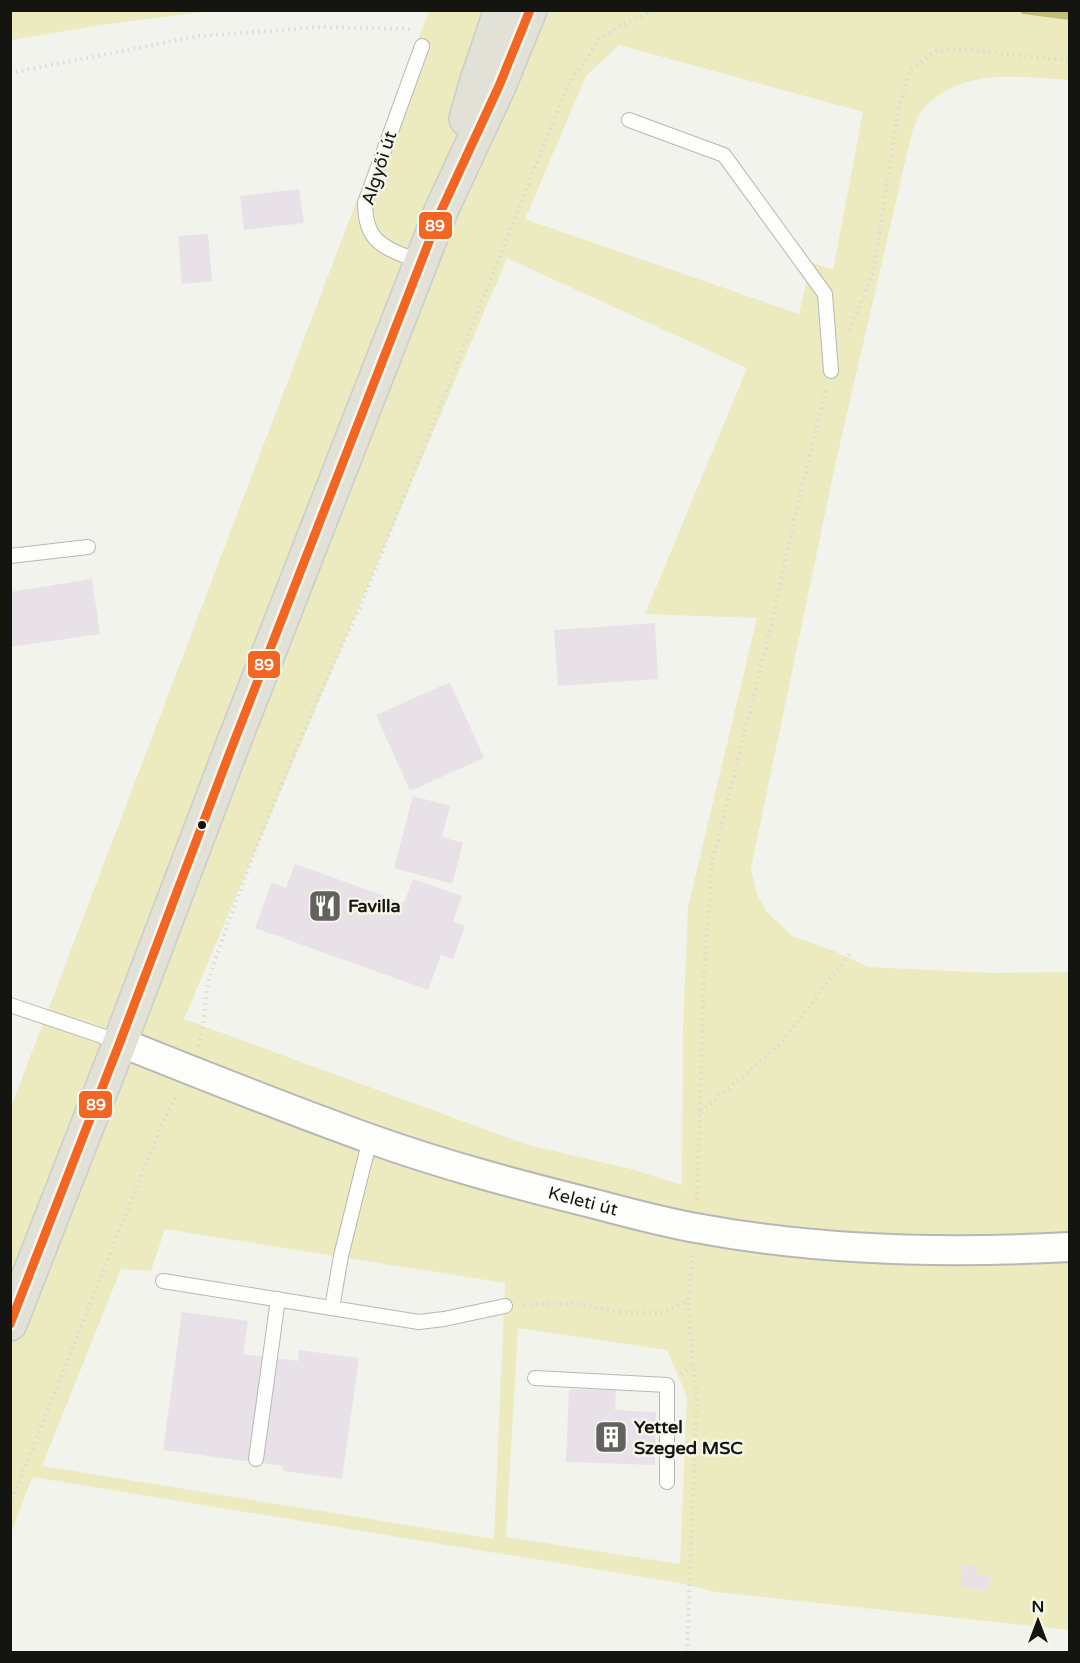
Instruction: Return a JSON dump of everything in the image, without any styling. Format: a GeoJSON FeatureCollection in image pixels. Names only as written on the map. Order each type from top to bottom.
{"type":"FeatureCollection","features":[{"type":"Feature","properties":{"kind":"main road"},"geometry":{"type":"LineString","coordinates":[[441,211],[460,75],[482,10]]}},
{"type":"Feature","properties":{"kind":"main road"},"geometry":{"type":"LineString","coordinates":[[10,1324],[230,752],[422,263],[441,211],[477,80],[501,10]]}},
{"type":"Feature","properties":{"kind":"main road"},"geometry":{"type":"LineString","coordinates":[[441,211],[499,86],[530,10]]}},
{"type":"Feature","properties":{"kind":"main road"},"geometry":{"type":"LineString","coordinates":[[441,211],[514,91],[550,10]]}},
{"type":"Feature","properties":{"kind":"street","name":"Keleti út"},"geometry":{"type":"LineString","coordinates":[[120,1042],[370,1138],[513,1184],[696,1228],[775,1240],[866,1248],[946,1251],[1070,1247]]}},
{"type":"Feature","properties":{"kind":"lane","name":"Algyői út"},"geometry":{"type":"LineString","coordinates":[[422,46],[365,203],[365,220],[374,238],[383,246],[422,263]]}},
{"type":"Feature","properties":{"kind":"lane"},"geometry":{"type":"LineString","coordinates":[[629,120],[724,155],[825,294],[831,371]]}},
{"type":"Feature","properties":{"kind":"lane"},"geometry":{"type":"LineString","coordinates":[[10,556],[88,547]]}},
{"type":"Feature","properties":{"kind":"lane"},"geometry":{"type":"LineString","coordinates":[[10,1005],[120,1042]]}},
{"type":"Feature","properties":{"kind":"lane"},"geometry":{"type":"LineString","coordinates":[[332,1308],[341,1256],[370,1138]]}},
{"type":"Feature","properties":{"kind":"lane"},"geometry":{"type":"LineString","coordinates":[[164,1281],[419,1322],[505,1306]]}},
{"type":"Feature","properties":{"kind":"lane"},"geometry":{"type":"LineString","coordinates":[[256,1459],[278,1299]]}},
{"type":"Feature","properties":{"kind":"lane"},"geometry":{"type":"LineString","coordinates":[[534,1378],[673,1381],[667,1482]]}},
{"type":"Feature","properties":{"kind":"path"},"geometry":{"type":"LineString","coordinates":[[10,1504],[161,1126],[189,1069],[204,1031],[210,973],[285,773],[323,684],[362,605],[567,87],[599,40],[616,28],[654,10]]}},
{"type":"Feature","properties":{"kind":"path"},"geometry":{"type":"LineString","coordinates":[[10,73],[199,36],[322,27],[416,29],[422,46]]}},
{"type":"Feature","properties":{"kind":"path"},"geometry":{"type":"LineString","coordinates":[[687,1653],[697,1394],[688,1301],[696,1228],[704,974],[712,863],[831,371],[873,274],[898,111],[910,70],[936,51],[973,50],[1070,59]]}},
{"type":"Feature","properties":{"kind":"path"},"geometry":{"type":"LineString","coordinates":[[701,1113],[781,1043],[851,952]]}},
{"type":"Feature","properties":{"kind":"path"},"geometry":{"type":"LineString","coordinates":[[505,1306],[575,1303],[620,1312],[660,1313],[688,1301]]}},
{"type":"Feature","properties":{"kind":"path"},"geometry":{"type":"LineString","coordinates":[[673,1381],[693,1364]]}},
{"type":"Feature","properties":{"kind":"shaded area"},"geometry":{"type":"Polygon","coordinates":[[[11,10],[211,11],[108,24],[11,40],[11,10]]]}},
{"type":"Feature","properties":{"kind":"shaded area"},"geometry":{"type":"Polygon","coordinates":[[[429,11],[1069,11],[1069,80],[1012,77],[974,80],[939,95],[918,116],[912,132],[836,461],[751,868],[757,895],[767,912],[792,936],[834,951],[868,967],[992,973],[1069,972],[1069,1630],[716,1592],[680,1583],[32,1477],[11,1534],[11,1107],[429,11]],[[619,45],[586,76],[525,219],[799,314],[811,262],[833,270],[863,112],[619,45]],[[507,258],[184,1019],[528,1145],[631,1169],[682,1185],[683,1028],[688,907],[757,618],[645,614],[747,368],[507,258]],[[165,1229],[151,1271],[121,1269],[42,1466],[494,1539],[505,1283],[165,1229]],[[518,1328],[506,1537],[680,1564],[687,1397],[667,1350],[518,1328]]]}},
{"type":"Feature","properties":{"kind":"building"},"geometry":{"type":"Polygon","coordinates":[[[299,189],[304,223],[244,230],[240,196],[299,189]]]}},
{"type":"Feature","properties":{"kind":"building"},"geometry":{"type":"Polygon","coordinates":[[[208,234],[212,281],[182,284],[178,236],[208,234]]]}},
{"type":"Feature","properties":{"kind":"building"},"geometry":{"type":"Polygon","coordinates":[[[92,579],[100,634],[10,647],[10,592],[92,579]]]}},
{"type":"Feature","properties":{"kind":"building"},"geometry":{"type":"Polygon","coordinates":[[[655,623],[658,679],[558,686],[554,630],[655,623]]]}},
{"type":"Feature","properties":{"kind":"building"},"geometry":{"type":"Polygon","coordinates":[[[450,682],[484,758],[410,791],[376,715],[450,682]]]}},
{"type":"Feature","properties":{"kind":"building"},"geometry":{"type":"Polygon","coordinates":[[[413,796],[450,806],[442,837],[463,843],[452,884],[394,868],[413,796]]]}},
{"type":"Feature","properties":{"kind":"building"},"geometry":{"type":"Polygon","coordinates":[[[295,864],[404,903],[413,879],[462,896],[453,922],[465,926],[453,959],[441,955],[428,990],[255,928],[272,882],[286,888],[295,864]]]}},
{"type":"Feature","properties":{"kind":"building"},"geometry":{"type":"Polygon","coordinates":[[[182,1312],[248,1321],[243,1354],[298,1361],[299,1350],[359,1358],[342,1479],[283,1471],[283,1466],[163,1450],[182,1312]]]}},
{"type":"Feature","properties":{"kind":"building","name":"Yettel Szeged MSC"},"geometry":{"type":"Polygon","coordinates":[[[569,1389],[616,1390],[615,1410],[656,1412],[655,1465],[566,1462],[569,1389]]]}},
{"type":"Feature","properties":{"kind":"building"},"geometry":{"type":"Polygon","coordinates":[[[962,1565],[977,1565],[976,1576],[989,1576],[989,1589],[961,1588],[962,1565]]]}},
{"type":"Feature","properties":{"kind":"waterway"},"geometry":{"type":"LineString","coordinates":[[1024,10],[1070,16]]}},
{"type":"Feature","properties":{"kind":"transit line","name":"89"},"geometry":{"type":"LineString","coordinates":[[10,1324],[441,211],[499,86],[530,10]]}},
{"type":"Feature","properties":{"kind":"place","name":"Favilla"},"geometry":{"type":"Point","coordinates":[325,906]}},
{"type":"Feature","properties":{"kind":"place","name":"Yettel Szeged MSC"},"geometry":{"type":"Point","coordinates":[611,1437]}}]}
